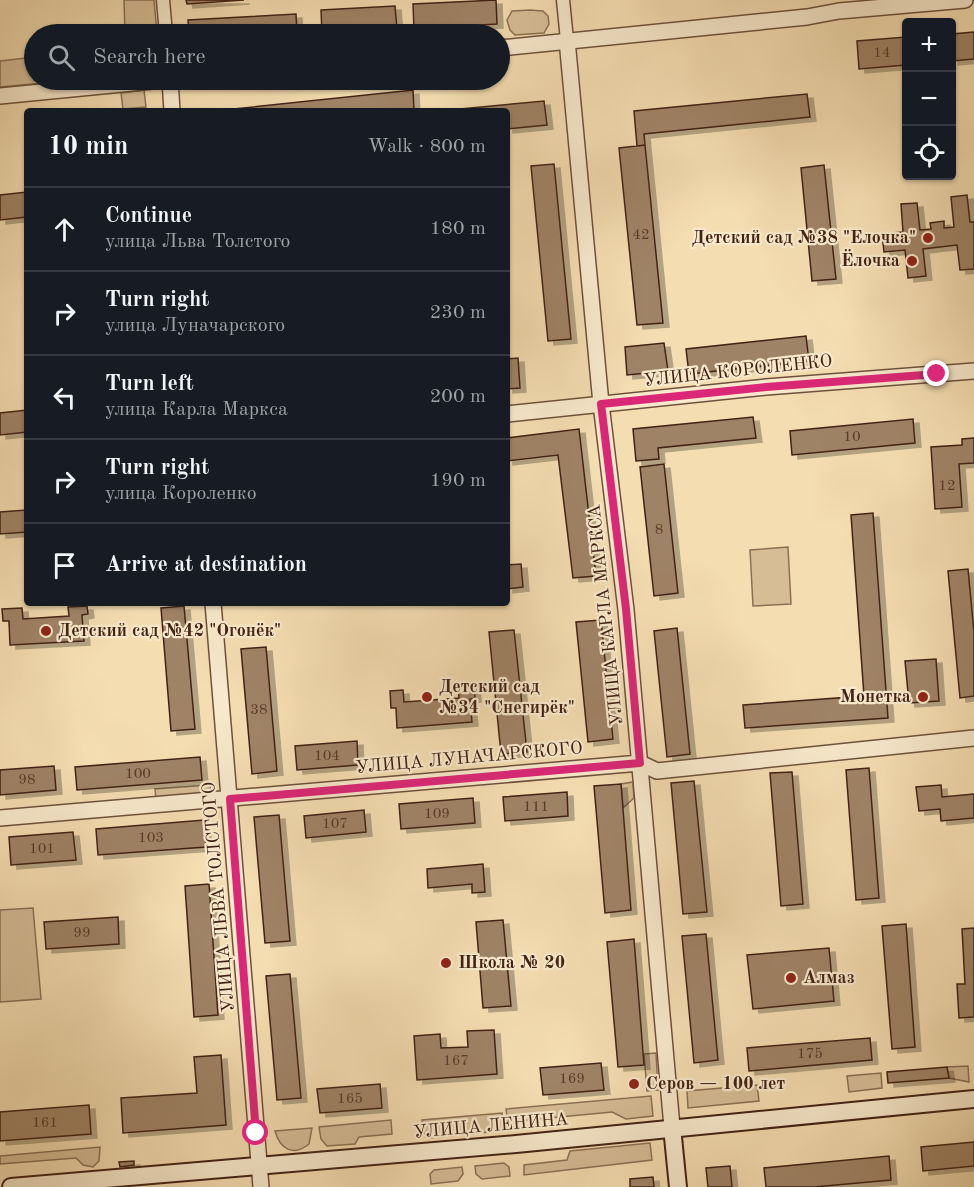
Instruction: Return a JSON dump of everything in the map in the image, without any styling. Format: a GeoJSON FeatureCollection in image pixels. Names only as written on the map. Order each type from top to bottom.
{"type":"FeatureCollection","features":[{"type":"Feature","properties":{"kind":"main road","name":"УЛИЦА ЛЕНИНА"},"geometry":{"type":"LineString","coordinates":[[11,1187],[516,1144],[974,1099]]}},
{"type":"Feature","properties":{"kind":"main road","name":"УЛИЦА КАРЛА МАРКСА"},"geometry":{"type":"LineString","coordinates":[[672,1127],[678,1187]]}},
{"type":"Feature","properties":{"kind":"street"},"geometry":{"type":"LineString","coordinates":[[163,0],[165,24]]}},
{"type":"Feature","properties":{"kind":"street"},"geometry":{"type":"LineString","coordinates":[[563,0],[567,40]]}},
{"type":"Feature","properties":{"kind":"street"},"geometry":{"type":"LineString","coordinates":[[510,47],[807,17],[841,6],[964,0]]}},
{"type":"Feature","properties":{"kind":"street","name":"УЛИЦА КАРЛА МАРКСА"},"geometry":{"type":"LineString","coordinates":[[567,40],[601,404],[626,609],[672,1127]]}},
{"type":"Feature","properties":{"kind":"street"},"geometry":{"type":"LineString","coordinates":[[0,96],[61,90]]}},
{"type":"Feature","properties":{"kind":"street"},"geometry":{"type":"LineString","coordinates":[[171,90],[172,108]]}},
{"type":"Feature","properties":{"kind":"street","name":"УЛИЦА КОРОЛЕНКО"},"geometry":{"type":"LineString","coordinates":[[510,414],[766,387],[974,371]]}},
{"type":"Feature","properties":{"kind":"street","name":"УЛИЦА ЛЬВА ТОЛСТОГО"},"geometry":{"type":"LineString","coordinates":[[213,606],[261,1187]]}},
{"type":"Feature","properties":{"kind":"street","name":"УЛИЦА ЛУНАЧАРСКОГО"},"geometry":{"type":"LineString","coordinates":[[0,818],[640,763],[657,771],[974,738]]}},
{"type":"Feature","properties":{"kind":"shaded area"},"geometry":{"type":"Polygon","coordinates":[[[124,0],[154,0],[156,24],[125,24],[124,0]]]}},
{"type":"Feature","properties":{"kind":"shaded area"},"geometry":{"type":"Polygon","coordinates":[[[512,11],[543,11],[548,16],[549,24],[544,33],[515,35],[510,30],[507,20],[512,11]]]}},
{"type":"Feature","properties":{"kind":"shaded area"},"geometry":{"type":"Polygon","coordinates":[[[24,58],[24,85],[0,87],[0,61],[24,58]]]}},
{"type":"Feature","properties":{"kind":"shaded area"},"geometry":{"type":"Polygon","coordinates":[[[144,90],[146,107],[123,108],[121,93],[144,90]]]}},
{"type":"Feature","properties":{"kind":"shaded area"},"geometry":{"type":"Polygon","coordinates":[[[788,547],[791,604],[753,606],[750,550],[788,547]]]}},
{"type":"Feature","properties":{"kind":"shaded area"},"geometry":{"type":"Polygon","coordinates":[[[633,782],[634,798],[623,808],[621,784],[633,782]]]}},
{"type":"Feature","properties":{"kind":"shaded area"},"geometry":{"type":"Polygon","coordinates":[[[210,785],[211,797],[156,801],[155,789],[210,785]]]}},
{"type":"Feature","properties":{"kind":"shaded area"},"geometry":{"type":"Polygon","coordinates":[[[33,908],[41,999],[0,1002],[0,910],[33,908]]]}},
{"type":"Feature","properties":{"kind":"shaded area"},"geometry":{"type":"Polygon","coordinates":[[[656,1053],[658,1090],[647,1091],[644,1054],[656,1053]]]}},
{"type":"Feature","properties":{"kind":"shaded area"},"geometry":{"type":"Polygon","coordinates":[[[968,1066],[969,1082],[949,1078],[947,1067],[968,1066]]]}},
{"type":"Feature","properties":{"kind":"shaded area"},"geometry":{"type":"Polygon","coordinates":[[[881,1073],[882,1088],[849,1092],[847,1076],[881,1073]]]}},
{"type":"Feature","properties":{"kind":"shaded area"},"geometry":{"type":"Polygon","coordinates":[[[757,1085],[759,1101],[688,1108],[687,1091],[757,1085]]]}},
{"type":"Feature","properties":{"kind":"shaded area"},"geometry":{"type":"Polygon","coordinates":[[[651,1096],[653,1116],[626,1119],[612,1112],[508,1122],[506,1109],[651,1096]]]}},
{"type":"Feature","properties":{"kind":"shaded area"},"geometry":{"type":"Polygon","coordinates":[[[502,1113],[503,1127],[499,1131],[429,1138],[423,1132],[422,1120],[502,1113]]]}},
{"type":"Feature","properties":{"kind":"shaded area"},"geometry":{"type":"Polygon","coordinates":[[[391,1120],[392,1134],[359,1137],[355,1144],[327,1146],[321,1139],[319,1127],[391,1120]]]}},
{"type":"Feature","properties":{"kind":"shaded area"},"geometry":{"type":"Polygon","coordinates":[[[312,1128],[309,1144],[298,1150],[284,1146],[275,1131],[312,1128]]]}},
{"type":"Feature","properties":{"kind":"shaded area"},"geometry":{"type":"Polygon","coordinates":[[[650,1143],[652,1160],[524,1175],[524,1165],[567,1160],[570,1151],[650,1143]]]}},
{"type":"Feature","properties":{"kind":"shaded area"},"geometry":{"type":"Polygon","coordinates":[[[100,1147],[99,1161],[93,1167],[83,1165],[76,1158],[0,1164],[0,1156],[100,1147]]]}},
{"type":"Feature","properties":{"kind":"shaded area"},"geometry":{"type":"Polygon","coordinates":[[[504,1163],[509,1167],[510,1176],[482,1179],[476,1174],[475,1166],[504,1163]]]}},
{"type":"Feature","properties":{"kind":"shaded area"},"geometry":{"type":"Polygon","coordinates":[[[462,1167],[463,1174],[458,1181],[431,1184],[430,1174],[434,1170],[462,1167]]]}},
{"type":"Feature","properties":{"kind":"building"},"geometry":{"type":"Polygon","coordinates":[[[186,0],[244,0],[187,4],[186,0]]]}},
{"type":"Feature","properties":{"kind":"building"},"geometry":{"type":"Polygon","coordinates":[[[496,0],[497,24],[414,24],[413,4],[496,0]]]}},
{"type":"Feature","properties":{"kind":"building"},"geometry":{"type":"Polygon","coordinates":[[[395,6],[396,24],[322,24],[321,10],[395,6]]]}},
{"type":"Feature","properties":{"kind":"building"},"geometry":{"type":"Polygon","coordinates":[[[296,14],[296,24],[188,24],[188,20],[296,14]]]}},
{"type":"Feature","properties":{"kind":"building"},"geometry":{"type":"Polygon","coordinates":[[[974,32],[974,59],[956,61],[956,34],[974,32]]]}},
{"type":"Feature","properties":{"kind":"building"},"geometry":{"type":"Polygon","coordinates":[[[902,37],[902,65],[859,69],[857,41],[902,37]]]}},
{"type":"Feature","properties":{"kind":"building"},"geometry":{"type":"Polygon","coordinates":[[[413,90],[414,108],[243,108],[413,90]]]}},
{"type":"Feature","properties":{"kind":"building"},"geometry":{"type":"Polygon","coordinates":[[[807,94],[810,117],[644,134],[645,145],[637,146],[634,111],[807,94]]]}},
{"type":"Feature","properties":{"kind":"building"},"geometry":{"type":"Polygon","coordinates":[[[544,101],[547,125],[510,129],[510,108],[470,108],[544,101]]]}},
{"type":"Feature","properties":{"kind":"building"},"geometry":{"type":"Polygon","coordinates":[[[645,145],[663,323],[637,325],[619,148],[645,145]]]}},
{"type":"Feature","properties":{"kind":"building"},"geometry":{"type":"Polygon","coordinates":[[[554,164],[571,339],[548,341],[531,166],[554,164]]]}},
{"type":"Feature","properties":{"kind":"building"},"geometry":{"type":"Polygon","coordinates":[[[824,165],[836,279],[812,281],[801,168],[824,165]]]}},
{"type":"Feature","properties":{"kind":"building"},"geometry":{"type":"Polygon","coordinates":[[[24,192],[24,217],[0,220],[0,195],[24,192]]]}},
{"type":"Feature","properties":{"kind":"building","name":"Детский сад №38 \"Елочка\""},"geometry":{"type":"Polygon","coordinates":[[[967,195],[970,222],[974,222],[974,269],[960,270],[957,245],[923,249],[926,276],[908,278],[905,250],[884,252],[882,234],[903,232],[901,204],[917,203],[920,230],[931,229],[930,223],[944,221],[944,228],[954,227],[951,197],[967,195]]]}},
{"type":"Feature","properties":{"kind":"building"},"geometry":{"type":"Polygon","coordinates":[[[806,336],[809,361],[689,374],[686,349],[806,336]]]}},
{"type":"Feature","properties":{"kind":"building"},"geometry":{"type":"Polygon","coordinates":[[[664,343],[668,371],[627,375],[625,347],[664,343]]]}},
{"type":"Feature","properties":{"kind":"building"},"geometry":{"type":"Polygon","coordinates":[[[518,358],[520,388],[510,389],[510,359],[518,358]]]}},
{"type":"Feature","properties":{"kind":"building"},"geometry":{"type":"Polygon","coordinates":[[[24,410],[24,432],[0,435],[0,413],[24,410]]]}},
{"type":"Feature","properties":{"kind":"building"},"geometry":{"type":"Polygon","coordinates":[[[753,417],[756,438],[658,448],[659,459],[636,461],[633,429],[753,417]]]}},
{"type":"Feature","properties":{"kind":"building"},"geometry":{"type":"Polygon","coordinates":[[[913,419],[915,443],[792,455],[790,431],[913,419]]]}},
{"type":"Feature","properties":{"kind":"building"},"geometry":{"type":"Polygon","coordinates":[[[579,429],[596,576],[573,578],[558,455],[510,461],[510,438],[579,429]]]}},
{"type":"Feature","properties":{"kind":"building"},"geometry":{"type":"Polygon","coordinates":[[[974,438],[974,463],[959,464],[962,507],[935,509],[931,447],[962,445],[962,439],[974,438]]]}},
{"type":"Feature","properties":{"kind":"building"},"geometry":{"type":"Polygon","coordinates":[[[664,464],[678,593],[654,596],[640,467],[664,464]]]}},
{"type":"Feature","properties":{"kind":"building"},"geometry":{"type":"Polygon","coordinates":[[[24,510],[24,532],[0,534],[0,512],[24,510]]]}},
{"type":"Feature","properties":{"kind":"building"},"geometry":{"type":"Polygon","coordinates":[[[873,513],[888,718],[745,728],[743,705],[864,696],[851,515],[873,513]]]}},
{"type":"Feature","properties":{"kind":"building"},"geometry":{"type":"Polygon","coordinates":[[[521,564],[523,587],[510,589],[510,565],[521,564]]]}},
{"type":"Feature","properties":{"kind":"building"},"geometry":{"type":"Polygon","coordinates":[[[968,569],[974,632],[974,696],[960,698],[948,571],[968,569]]]}},
{"type":"Feature","properties":{"kind":"building","name":"Детский сад №42 \"Огонёк\""},"geometry":{"type":"Polygon","coordinates":[[[87,606],[88,614],[82,615],[84,641],[10,645],[9,621],[3,621],[2,609],[22,608],[23,619],[69,616],[68,607],[87,606]]]}},
{"type":"Feature","properties":{"kind":"building"},"geometry":{"type":"Polygon","coordinates":[[[184,606],[195,729],[171,731],[161,608],[184,606]]]}},
{"type":"Feature","properties":{"kind":"building"},"geometry":{"type":"Polygon","coordinates":[[[601,620],[613,739],[588,742],[576,622],[601,620]]]}},
{"type":"Feature","properties":{"kind":"building"},"geometry":{"type":"Polygon","coordinates":[[[677,628],[690,754],[667,757],[654,631],[677,628]]]}},
{"type":"Feature","properties":{"kind":"building"},"geometry":{"type":"Polygon","coordinates":[[[514,630],[527,752],[501,754],[489,632],[514,630]]]}},
{"type":"Feature","properties":{"kind":"building"},"geometry":{"type":"Polygon","coordinates":[[[266,647],[277,771],[252,774],[241,649],[266,647]]]}},
{"type":"Feature","properties":{"kind":"building"},"geometry":{"type":"Polygon","coordinates":[[[936,659],[939,701],[909,703],[905,661],[936,659]]]}},
{"type":"Feature","properties":{"kind":"building"},"geometry":{"type":"Polygon","coordinates":[[[474,684],[475,698],[470,699],[472,722],[397,728],[396,708],[391,708],[390,691],[403,690],[404,702],[459,698],[458,686],[474,684]]]}},
{"type":"Feature","properties":{"kind":"building"},"geometry":{"type":"Polygon","coordinates":[[[357,741],[358,765],[297,770],[295,746],[357,741]]]}},
{"type":"Feature","properties":{"kind":"building"},"geometry":{"type":"Polygon","coordinates":[[[200,757],[202,780],[77,790],[75,767],[200,757]]]}},
{"type":"Feature","properties":{"kind":"building"},"geometry":{"type":"Polygon","coordinates":[[[54,766],[56,790],[0,795],[0,770],[54,766]]]}},
{"type":"Feature","properties":{"kind":"building"},"geometry":{"type":"Polygon","coordinates":[[[869,768],[879,898],[856,900],[846,770],[869,768]]]}},
{"type":"Feature","properties":{"kind":"building"},"geometry":{"type":"Polygon","coordinates":[[[792,772],[803,904],[781,906],[770,773],[792,772]]]}},
{"type":"Feature","properties":{"kind":"building"},"geometry":{"type":"Polygon","coordinates":[[[694,781],[707,912],[683,914],[671,783],[694,781]]]}},
{"type":"Feature","properties":{"kind":"building"},"geometry":{"type":"Polygon","coordinates":[[[621,784],[631,910],[605,913],[594,786],[621,784]]]}},
{"type":"Feature","properties":{"kind":"building"},"geometry":{"type":"Polygon","coordinates":[[[941,785],[942,797],[974,794],[974,818],[941,821],[940,809],[919,811],[916,787],[941,785]]]}},
{"type":"Feature","properties":{"kind":"building"},"geometry":{"type":"Polygon","coordinates":[[[567,792],[568,816],[505,821],[503,797],[567,792]]]}},
{"type":"Feature","properties":{"kind":"building"},"geometry":{"type":"Polygon","coordinates":[[[473,798],[475,823],[401,829],[399,804],[473,798]]]}},
{"type":"Feature","properties":{"kind":"building"},"geometry":{"type":"Polygon","coordinates":[[[364,810],[366,832],[306,838],[304,816],[364,810]]]}},
{"type":"Feature","properties":{"kind":"building"},"geometry":{"type":"Polygon","coordinates":[[[279,815],[290,941],[265,943],[254,817],[279,815]]]}},
{"type":"Feature","properties":{"kind":"building"},"geometry":{"type":"Polygon","coordinates":[[[204,820],[206,847],[98,855],[96,829],[204,820]]]}},
{"type":"Feature","properties":{"kind":"building"},"geometry":{"type":"Polygon","coordinates":[[[73,832],[76,860],[11,865],[9,837],[73,832]]]}},
{"type":"Feature","properties":{"kind":"building"},"geometry":{"type":"Polygon","coordinates":[[[483,864],[485,892],[472,893],[472,884],[428,888],[427,869],[483,864]]]}},
{"type":"Feature","properties":{"kind":"building"},"geometry":{"type":"Polygon","coordinates":[[[209,884],[218,1015],[194,1017],[185,886],[209,884]]]}},
{"type":"Feature","properties":{"kind":"building"},"geometry":{"type":"Polygon","coordinates":[[[118,917],[119,944],[46,949],[44,922],[118,917]]]}},
{"type":"Feature","properties":{"kind":"building"},"geometry":{"type":"Polygon","coordinates":[[[503,920],[511,1006],[483,1008],[476,922],[503,920]]]}},
{"type":"Feature","properties":{"kind":"building"},"geometry":{"type":"Polygon","coordinates":[[[906,924],[915,1047],[892,1049],[882,926],[906,924]]]}},
{"type":"Feature","properties":{"kind":"building"},"geometry":{"type":"Polygon","coordinates":[[[974,928],[974,1017],[959,1018],[957,984],[965,984],[962,929],[974,928]]]}},
{"type":"Feature","properties":{"kind":"building"},"geometry":{"type":"Polygon","coordinates":[[[706,934],[718,1060],[694,1063],[682,936],[706,934]]]}},
{"type":"Feature","properties":{"kind":"building"},"geometry":{"type":"Polygon","coordinates":[[[634,939],[644,1065],[618,1067],[607,942],[634,939]]]}},
{"type":"Feature","properties":{"kind":"building","name":"Алмаз"},"geometry":{"type":"Polygon","coordinates":[[[829,948],[834,1001],[753,1009],[747,955],[829,948]]]}},
{"type":"Feature","properties":{"kind":"building"},"geometry":{"type":"Polygon","coordinates":[[[290,974],[301,1098],[277,1100],[266,976],[290,974]]]}},
{"type":"Feature","properties":{"kind":"building"},"geometry":{"type":"Polygon","coordinates":[[[494,1030],[497,1074],[417,1080],[414,1036],[440,1034],[441,1048],[468,1047],[467,1031],[494,1030]]]}},
{"type":"Feature","properties":{"kind":"building"},"geometry":{"type":"Polygon","coordinates":[[[870,1038],[872,1060],[749,1071],[747,1048],[870,1038]]]}},
{"type":"Feature","properties":{"kind":"building"},"geometry":{"type":"Polygon","coordinates":[[[221,1055],[226,1125],[123,1133],[121,1098],[197,1093],[194,1057],[221,1055]]]}},
{"type":"Feature","properties":{"kind":"building"},"geometry":{"type":"Polygon","coordinates":[[[601,1063],[604,1090],[543,1095],[540,1068],[601,1063]]]}},
{"type":"Feature","properties":{"kind":"building"},"geometry":{"type":"Polygon","coordinates":[[[947,1067],[949,1078],[888,1083],[887,1072],[947,1067]]]}},
{"type":"Feature","properties":{"kind":"building"},"geometry":{"type":"Polygon","coordinates":[[[380,1084],[382,1108],[320,1113],[317,1089],[380,1084]]]}},
{"type":"Feature","properties":{"kind":"building"},"geometry":{"type":"Polygon","coordinates":[[[89,1105],[91,1134],[0,1141],[0,1112],[89,1105]]]}},
{"type":"Feature","properties":{"kind":"building"},"geometry":{"type":"Polygon","coordinates":[[[974,1142],[974,1166],[923,1171],[921,1147],[974,1142]]]}},
{"type":"Feature","properties":{"kind":"building"},"geometry":{"type":"Polygon","coordinates":[[[889,1156],[891,1180],[814,1187],[766,1187],[764,1168],[889,1156]]]}},
{"type":"Feature","properties":{"kind":"building"},"geometry":{"type":"Polygon","coordinates":[[[134,1161],[134,1165],[120,1167],[119,1162],[134,1161]]]}},
{"type":"Feature","properties":{"kind":"building"},"geometry":{"type":"Polygon","coordinates":[[[730,1166],[732,1187],[708,1187],[706,1168],[730,1166]]]}},
{"type":"Feature","properties":{"kind":"building"},"geometry":{"type":"Polygon","coordinates":[[[653,1177],[654,1187],[630,1187],[630,1179],[653,1177]]]}},
{"type":"Feature","properties":{"kind":"place","name":"Детский сад №38 \"Елочка\""},"geometry":{"type":"Point","coordinates":[928,238]}},
{"type":"Feature","properties":{"kind":"place","name":"Ёлочка"},"geometry":{"type":"Point","coordinates":[912,261]}},
{"type":"Feature","properties":{"kind":"place","name":"Детский сад №42 \"Огонёк\""},"geometry":{"type":"Point","coordinates":[46,631]}},
{"type":"Feature","properties":{"kind":"place","name":"Детский сад №34 \"Снегирёк\""},"geometry":{"type":"Point","coordinates":[427,697]}},
{"type":"Feature","properties":{"kind":"place","name":"Монетка"},"geometry":{"type":"Point","coordinates":[923,697]}},
{"type":"Feature","properties":{"kind":"place","name":"Школа № 20"},"geometry":{"type":"Point","coordinates":[446,963]}},
{"type":"Feature","properties":{"kind":"place","name":"Алмаз"},"geometry":{"type":"Point","coordinates":[791,978]}},
{"type":"Feature","properties":{"kind":"place","name":"Серов — 100 лет"},"geometry":{"type":"Point","coordinates":[634,1084]}},
{"type":"Feature","properties":{"kind":"route"},"geometry":{"type":"LineString","coordinates":[[256,1133],[230,799],[640,763],[626,609],[601,404],[766,387],[937,374]]}}]}
